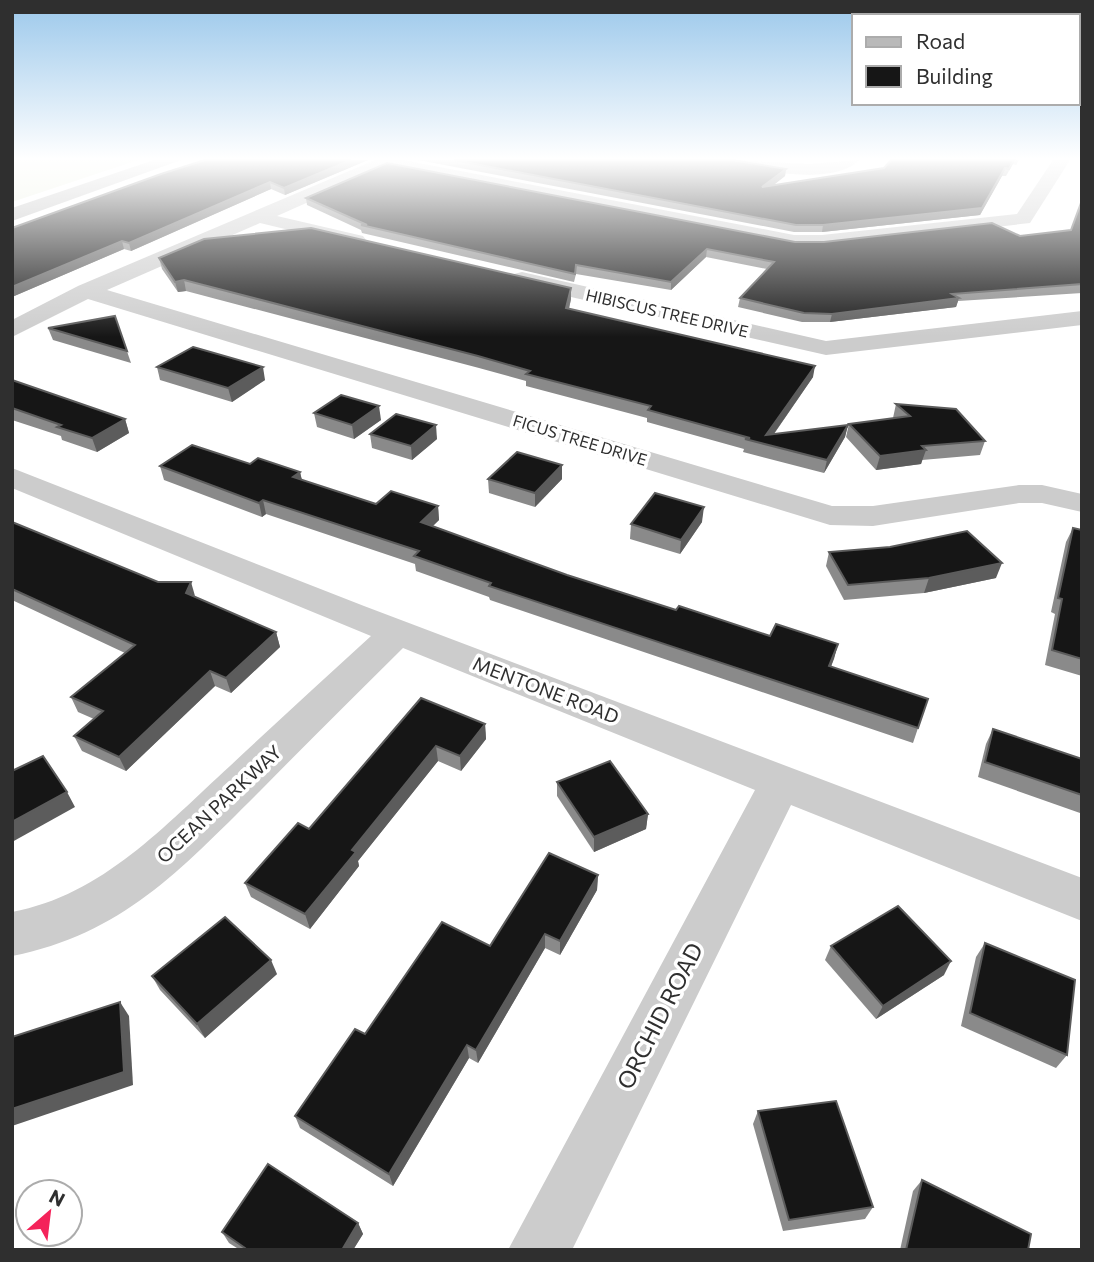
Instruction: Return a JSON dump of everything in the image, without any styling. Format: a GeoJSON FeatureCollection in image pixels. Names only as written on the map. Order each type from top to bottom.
{"type":"FeatureCollection","features":[{"type":"Feature","properties":{"kind":"street"},"geometry":{"type":"LineString","coordinates":[[12,330],[86,291],[254,219]]}},
{"type":"Feature","properties":{"kind":"street"},"geometry":{"type":"LineString","coordinates":[[266,219],[378,245]]}},
{"type":"Feature","properties":{"kind":"street"},"geometry":{"type":"LineString","coordinates":[[689,219],[809,242],[1023,219]]}},
{"type":"Feature","properties":{"kind":"street","name":"HIBISCUS TREE DRIVE"},"geometry":{"type":"LineString","coordinates":[[499,274],[826,348],[1082,318]]}},
{"type":"Feature","properties":{"kind":"street","name":"FICUS TREE DRIVE"},"geometry":{"type":"LineString","coordinates":[[86,291],[830,515],[873,516],[1019,494],[1042,494],[1082,503]]}},
{"type":"Feature","properties":{"kind":"street","name":"MENTONE ROAD"},"geometry":{"type":"LineString","coordinates":[[12,477],[398,632],[1082,900]]}},
{"type":"Feature","properties":{"kind":"street","name":"OCEAN PARKWAY"},"geometry":{"type":"LineString","coordinates":[[12,934],[72,916],[119,891],[150,868],[398,632]]}},
{"type":"Feature","properties":{"kind":"street","name":"ORCHID ROAD"},"geometry":{"type":"LineString","coordinates":[[539,1250],[781,782]]}},
{"type":"Feature","properties":{"kind":"building"},"geometry":{"type":"Polygon","coordinates":[[[37,219],[185,219],[129,243],[122,241],[12,287],[12,228],[37,219]]]}},
{"type":"Feature","properties":{"kind":"building"},"geometry":{"type":"Polygon","coordinates":[[[353,219],[676,219],[795,242],[824,242],[992,223],[1020,236],[1071,230],[1075,219],[1082,219],[1082,284],[952,294],[959,298],[832,314],[804,313],[740,298],[774,262],[707,249],[671,282],[576,265],[575,274],[361,225],[367,225],[353,219]]]}},
{"type":"Feature","properties":{"kind":"building"},"geometry":{"type":"Polygon","coordinates":[[[764,219],[880,219],[823,225],[796,225],[764,219]]]}},
{"type":"Feature","properties":{"kind":"building"},"geometry":{"type":"Polygon","coordinates":[[[311,228],[571,288],[566,308],[815,366],[766,435],[848,425],[827,460],[648,410],[651,406],[526,374],[530,371],[478,356],[184,280],[175,282],[159,258],[204,239],[311,228]]]}},
{"type":"Feature","properties":{"kind":"building"},"geometry":{"type":"Polygon","coordinates":[[[115,316],[127,351],[48,328],[115,316]]]}},
{"type":"Feature","properties":{"kind":"building"},"geometry":{"type":"Polygon","coordinates":[[[193,347],[263,367],[228,388],[157,367],[193,347]]]}},
{"type":"Feature","properties":{"kind":"building"},"geometry":{"type":"Polygon","coordinates":[[[12,380],[125,419],[92,438],[57,427],[61,425],[12,408],[12,380]]]}},
{"type":"Feature","properties":{"kind":"building"},"geometry":{"type":"Polygon","coordinates":[[[341,395],[379,406],[352,425],[314,413],[341,395]]]}},
{"type":"Feature","properties":{"kind":"building"},"geometry":{"type":"Polygon","coordinates":[[[896,404],[956,409],[985,441],[922,446],[926,450],[880,456],[849,424],[910,416],[896,404]]]}},
{"type":"Feature","properties":{"kind":"building"},"geometry":{"type":"Polygon","coordinates":[[[396,414],[436,425],[411,446],[370,434],[396,414]]]}},
{"type":"Feature","properties":{"kind":"building"},"geometry":{"type":"Polygon","coordinates":[[[192,445],[250,464],[258,458],[300,472],[293,477],[376,504],[391,491],[438,506],[421,522],[567,575],[676,610],[679,606],[770,636],[776,624],[838,644],[829,666],[928,699],[918,728],[489,586],[491,583],[414,556],[419,551],[263,500],[259,503],[160,466],[192,445]]]}},
{"type":"Feature","properties":{"kind":"building"},"geometry":{"type":"Polygon","coordinates":[[[517,452],[562,465],[535,493],[488,479],[517,452]]]}},
{"type":"Feature","properties":{"kind":"building"},"geometry":{"type":"Polygon","coordinates":[[[655,493],[704,507],[681,540],[631,524],[655,493]]]}},
{"type":"Feature","properties":{"kind":"building"},"geometry":{"type":"Polygon","coordinates":[[[12,522],[158,582],[191,582],[186,593],[276,632],[226,678],[210,671],[119,757],[74,736],[103,711],[71,697],[135,645],[12,589],[12,522]]]}},
{"type":"Feature","properties":{"kind":"building"},"geometry":{"type":"Polygon","coordinates":[[[1073,528],[1082,530],[1082,659],[1052,650],[1062,599],[1058,598],[1073,528]]]}},
{"type":"Feature","properties":{"kind":"building"},"geometry":{"type":"Polygon","coordinates":[[[967,531],[1002,563],[929,578],[848,585],[829,552],[890,547],[967,531]]]}},
{"type":"Feature","properties":{"kind":"building"},"geometry":{"type":"Polygon","coordinates":[[[421,698],[485,724],[460,756],[436,746],[352,850],[356,852],[305,914],[245,883],[298,823],[309,829],[421,698]]]}},
{"type":"Feature","properties":{"kind":"building"},"geometry":{"type":"Polygon","coordinates":[[[993,729],[1082,759],[1082,795],[985,762],[993,729]]]}},
{"type":"Feature","properties":{"kind":"building"},"geometry":{"type":"Polygon","coordinates":[[[43,756],[67,792],[12,822],[12,771],[43,756]]]}},
{"type":"Feature","properties":{"kind":"building"},"geometry":{"type":"Polygon","coordinates":[[[610,761],[648,814],[594,837],[557,782],[610,761]]]}},
{"type":"Feature","properties":{"kind":"building"},"geometry":{"type":"Polygon","coordinates":[[[549,853],[598,875],[560,941],[545,934],[476,1050],[467,1045],[389,1174],[295,1116],[355,1029],[365,1034],[442,922],[490,946],[549,853]]]}},
{"type":"Feature","properties":{"kind":"building"},"geometry":{"type":"Polygon","coordinates":[[[898,906],[951,961],[883,1006],[831,946],[898,906]]]}},
{"type":"Feature","properties":{"kind":"building"},"geometry":{"type":"Polygon","coordinates":[[[225,917],[271,960],[197,1024],[152,976],[225,917]]]}},
{"type":"Feature","properties":{"kind":"building"},"geometry":{"type":"Polygon","coordinates":[[[985,943],[1075,980],[1067,1055],[970,1013],[985,943]]]}},
{"type":"Feature","properties":{"kind":"building"},"geometry":{"type":"Polygon","coordinates":[[[120,1002],[124,1072],[12,1109],[12,1037],[120,1002]]]}},
{"type":"Feature","properties":{"kind":"building"},"geometry":{"type":"Polygon","coordinates":[[[836,1101],[873,1207],[789,1220],[758,1111],[836,1101]]]}},
{"type":"Feature","properties":{"kind":"building"},"geometry":{"type":"Polygon","coordinates":[[[268,1164],[358,1223],[342,1250],[244,1250],[245,1248],[222,1232],[268,1164]]]}},
{"type":"Feature","properties":{"kind":"building"},"geometry":{"type":"Polygon","coordinates":[[[922,1180],[1031,1234],[1028,1250],[906,1250],[922,1180]]]}}]}
